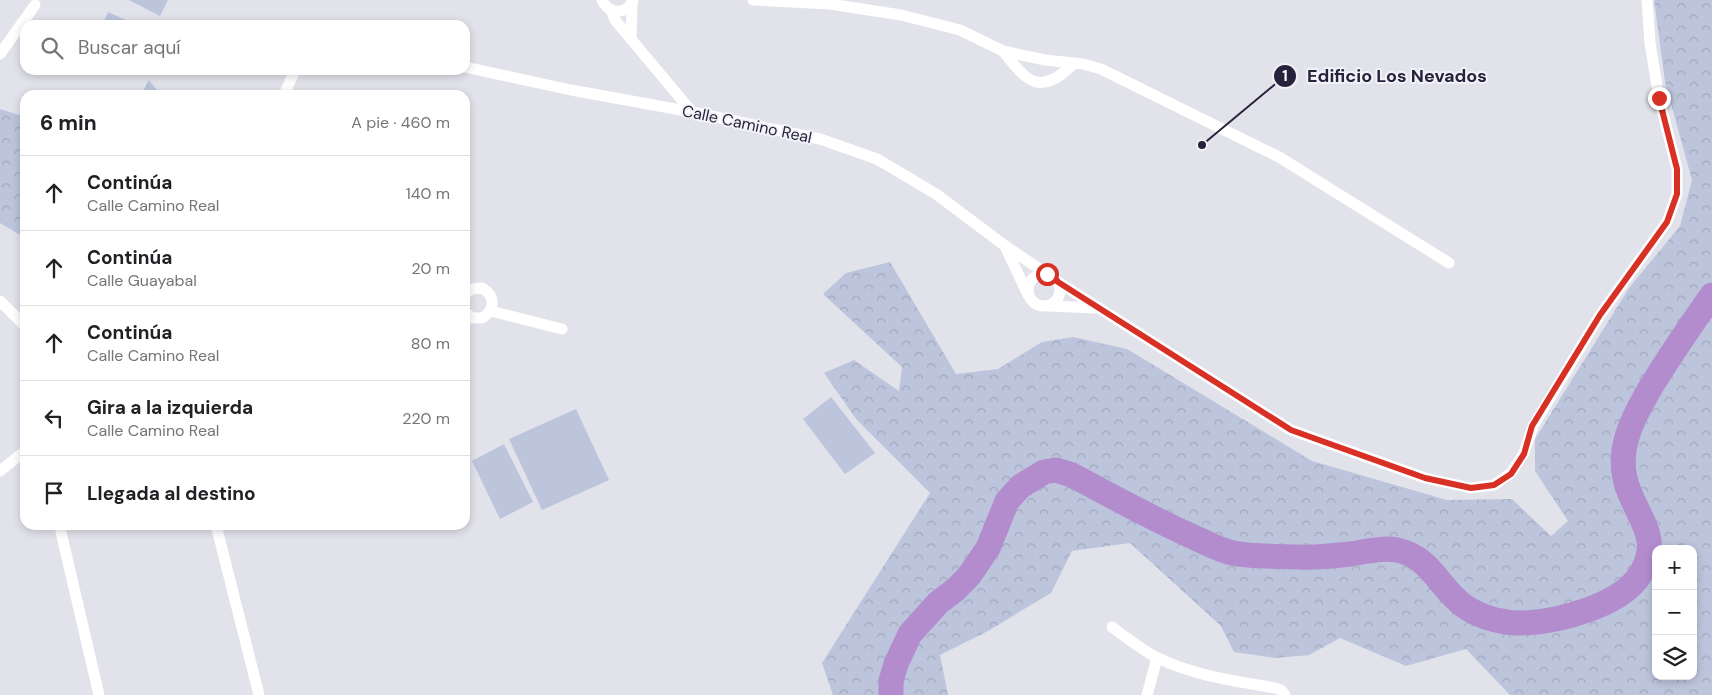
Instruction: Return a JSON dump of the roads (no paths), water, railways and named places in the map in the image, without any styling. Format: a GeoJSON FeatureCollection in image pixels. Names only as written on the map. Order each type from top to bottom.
{"type":"FeatureCollection","features":[{"type":"Feature","properties":{"kind":"street"},"geometry":{"type":"LineString","coordinates":[[595,0],[622,11],[632,2]]}},
{"type":"Feature","properties":{"kind":"street"},"geometry":{"type":"LineString","coordinates":[[753,0],[830,4],[901,15],[960,30],[1003,51],[1045,60],[1084,64],[1112,73],[1279,157],[1449,263]]}},
{"type":"Feature","properties":{"kind":"street","name":"Calle Camino Real"},"geometry":{"type":"LineString","coordinates":[[470,68],[820,139],[877,158],[936,194],[1004,245],[1047,274],[1053,276],[1058,282],[1291,430],[1425,478],[1471,488],[1494,485],[1511,474],[1524,454],[1532,426],[1600,315],[1667,222],[1677,194],[1677,169],[1659,98],[1650,43],[1647,0]]}},
{"type":"Feature","properties":{"kind":"street"},"geometry":{"type":"LineString","coordinates":[[631,39],[632,2]]}},
{"type":"Feature","properties":{"kind":"street"},"geometry":{"type":"LineString","coordinates":[[24,20],[35,5]]}},
{"type":"Feature","properties":{"kind":"street"},"geometry":{"type":"LineString","coordinates":[[606,6],[615,20],[692,112]]}},
{"type":"Feature","properties":{"kind":"street"},"geometry":{"type":"LineString","coordinates":[[0,54],[20,26]]}},
{"type":"Feature","properties":{"kind":"street"},"geometry":{"type":"LineString","coordinates":[[1003,51],[1020,73],[1028,79],[1039,82],[1055,79],[1073,64]]}},
{"type":"Feature","properties":{"kind":"street"},"geometry":{"type":"LineString","coordinates":[[286,90],[293,75]]}},
{"type":"Feature","properties":{"kind":"street","name":"Calle Camino Real"},"geometry":{"type":"LineString","coordinates":[[1004,245],[1030,298]]}},
{"type":"Feature","properties":{"kind":"street"},"geometry":{"type":"LineString","coordinates":[[1047,274],[1040,274],[1033,278],[1029,284],[1028,291],[1034,304],[1041,306],[1099,308]]}},
{"type":"Feature","properties":{"kind":"street"},"geometry":{"type":"LineString","coordinates":[[1048,306],[1055,303],[1059,296],[1061,288],[1058,282]]}},
{"type":"Feature","properties":{"kind":"street"},"geometry":{"type":"LineString","coordinates":[[470,290],[477,288],[487,291],[492,300],[491,311],[482,318],[470,317]]}},
{"type":"Feature","properties":{"kind":"street"},"geometry":{"type":"LineString","coordinates":[[0,301],[20,321]]}},
{"type":"Feature","properties":{"kind":"street"},"geometry":{"type":"LineString","coordinates":[[491,311],[562,329]]}},
{"type":"Feature","properties":{"kind":"street"},"geometry":{"type":"LineString","coordinates":[[0,471],[20,455]]}},
{"type":"Feature","properties":{"kind":"street"},"geometry":{"type":"LineString","coordinates":[[217,530],[259,695]]}},
{"type":"Feature","properties":{"kind":"street"},"geometry":{"type":"LineString","coordinates":[[60,532],[99,695]]}},
{"type":"Feature","properties":{"kind":"street"},"geometry":{"type":"LineString","coordinates":[[1112,627],[1157,658],[1198,673],[1275,688],[1281,690],[1285,695]]}},
{"type":"Feature","properties":{"kind":"street"},"geometry":{"type":"LineString","coordinates":[[1148,695],[1157,658]]}},
{"type":"Feature","properties":{"kind":"waterway"},"geometry":{"type":"LineString","coordinates":[[891,695],[891,681],[896,664],[910,634],[938,603],[969,576],[988,548],[1007,501],[1021,486],[1044,472],[1056,470],[1072,475],[1174,528],[1227,552],[1257,556],[1324,557],[1385,549],[1409,554],[1427,566],[1455,599],[1464,606],[1478,614],[1493,619],[1518,623],[1540,622],[1571,615],[1602,604],[1628,589],[1637,579],[1646,564],[1649,551],[1649,539],[1624,475],[1624,453],[1628,433],[1652,385],[1712,295]]}},
{"type":"Feature","properties":{"kind":"place","name":"Edificio Los Nevados"},"geometry":{"type":"Point","coordinates":[1202,145]}}]}
